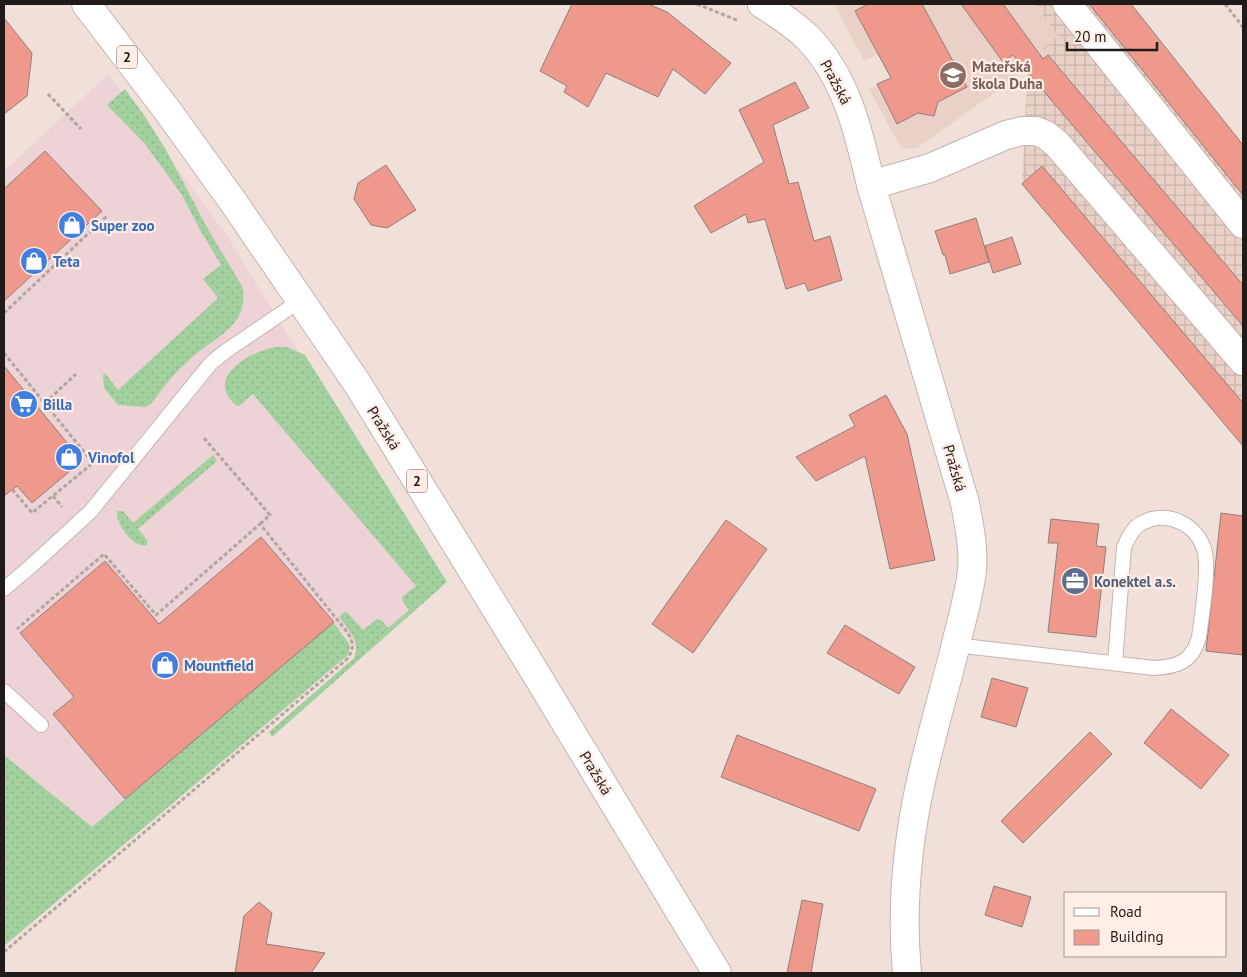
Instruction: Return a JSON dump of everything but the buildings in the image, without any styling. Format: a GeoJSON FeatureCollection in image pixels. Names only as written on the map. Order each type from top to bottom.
{"type":"FeatureCollection","features":[{"type":"Feature","properties":{"kind":"street","name":"Pražská"},"geometry":{"type":"LineString","coordinates":[[86,4],[167,110],[234,203],[356,383],[462,553],[717,973]]}},
{"type":"Feature","properties":{"kind":"street","name":"Pražská"},"geometry":{"type":"LineString","coordinates":[[762,4],[808,38],[839,80],[858,133],[871,186],[965,502],[972,541],[972,569],[966,605],[921,782],[910,839],[904,912],[907,973]]}},
{"type":"Feature","properties":{"kind":"street"},"geometry":{"type":"LineString","coordinates":[[1067,4],[1243,224]]}},
{"type":"Feature","properties":{"kind":"street"},"geometry":{"type":"LineString","coordinates":[[871,186],[930,168],[1006,135],[1022,131],[1036,131],[1046,135],[1057,144],[1243,361]]}},
{"type":"Feature","properties":{"kind":"lane"},"geometry":{"type":"LineString","coordinates":[[4,589],[91,511],[211,363],[301,300]]}},
{"type":"Feature","properties":{"kind":"lane"},"geometry":{"type":"LineString","coordinates":[[956,645],[1115,663],[1165,668],[1185,660],[1192,655],[1199,637],[1207,563],[1204,550],[1194,531],[1179,521],[1161,518],[1149,520],[1140,523],[1128,538],[1124,547],[1115,663]]}},
{"type":"Feature","properties":{"kind":"lane"},"geometry":{"type":"LineString","coordinates":[[4,691],[41,725]]}},
{"type":"Feature","properties":{"kind":"path"},"geometry":{"type":"LineString","coordinates":[[698,4],[742,23]]}},
{"type":"Feature","properties":{"kind":"path"},"geometry":{"type":"LineString","coordinates":[[1225,4],[1243,27]]}},
{"type":"Feature","properties":{"kind":"path"},"geometry":{"type":"LineString","coordinates":[[48,94],[81,129]]}},
{"type":"Feature","properties":{"kind":"path"},"geometry":{"type":"LineString","coordinates":[[4,313],[107,216]]}},
{"type":"Feature","properties":{"kind":"path"},"geometry":{"type":"LineString","coordinates":[[4,353],[93,463],[32,514],[12,489]]}},
{"type":"Feature","properties":{"kind":"path"},"geometry":{"type":"LineString","coordinates":[[45,403],[76,374]]}},
{"type":"Feature","properties":{"kind":"path"},"geometry":{"type":"LineString","coordinates":[[17,629],[104,554],[156,615],[270,515],[204,438]]}},
{"type":"Feature","properties":{"kind":"path"},"geometry":{"type":"LineString","coordinates":[[4,952],[346,660],[353,652],[353,641],[348,633],[260,524]]}},
{"type":"Feature","properties":{"kind":"shaded area","name":"Mateřská škola Duha"},"geometry":{"type":"Polygon","coordinates":[[[834,4],[1035,4],[1058,36],[1043,47],[1048,55],[1027,73],[1024,69],[993,94],[917,148],[904,149],[898,143],[869,89],[891,78],[878,54],[864,61],[834,4]]]}},
{"type":"Feature","properties":{"kind":"shaded area"},"geometry":{"type":"Polygon","coordinates":[[[1035,4],[1130,4],[1243,145],[1243,439],[1235,436],[1022,184],[1027,73],[1048,55],[1043,48],[1057,36],[1035,4]]]}},
{"type":"Feature","properties":{"kind":"shaded area"},"geometry":{"type":"Polygon","coordinates":[[[108,74],[226,234],[442,586],[363,656],[333,622],[92,827],[4,755],[4,171],[108,74]]]}},
{"type":"Feature","properties":{"kind":"green space"},"geometry":{"type":"Polygon","coordinates":[[[125,89],[166,150],[209,231],[242,286],[243,297],[239,315],[229,329],[199,351],[179,369],[151,404],[145,407],[118,405],[104,388],[103,375],[105,373],[118,390],[218,298],[203,279],[221,265],[182,195],[145,144],[107,105],[125,89]]]}},
{"type":"Feature","properties":{"kind":"green space"},"geometry":{"type":"Polygon","coordinates":[[[275,347],[287,347],[305,355],[447,582],[272,737],[269,732],[354,658],[356,652],[355,641],[339,617],[346,611],[363,630],[377,619],[381,620],[388,628],[409,610],[402,597],[416,586],[253,394],[239,406],[228,396],[225,386],[227,376],[234,368],[253,354],[275,347]]]}},
{"type":"Feature","properties":{"kind":"green space"},"geometry":{"type":"Polygon","coordinates":[[[213,455],[217,461],[138,529],[147,540],[147,545],[137,543],[127,535],[120,524],[118,511],[123,511],[133,523],[213,455]]]}},
{"type":"Feature","properties":{"kind":"green space"},"geometry":{"type":"Polygon","coordinates":[[[333,622],[349,643],[348,655],[4,946],[4,755],[92,827],[333,622]]]}},
{"type":"Feature","properties":{"kind":"place","name":"Mateřská škola Duha"},"geometry":{"type":"Point","coordinates":[953,75]}},
{"type":"Feature","properties":{"kind":"place","name":"Super zoo"},"geometry":{"type":"Point","coordinates":[72,225]}},
{"type":"Feature","properties":{"kind":"place","name":"Teta"},"geometry":{"type":"Point","coordinates":[34,261]}},
{"type":"Feature","properties":{"kind":"place","name":"Billa"},"geometry":{"type":"Point","coordinates":[24,404]}},
{"type":"Feature","properties":{"kind":"place","name":"Vinofol"},"geometry":{"type":"Point","coordinates":[69,457]}},
{"type":"Feature","properties":{"kind":"place","name":"Konektel a.s."},"geometry":{"type":"Point","coordinates":[1075,581]}},
{"type":"Feature","properties":{"kind":"place","name":"Mountfield"},"geometry":{"type":"Point","coordinates":[165,665]}}]}
